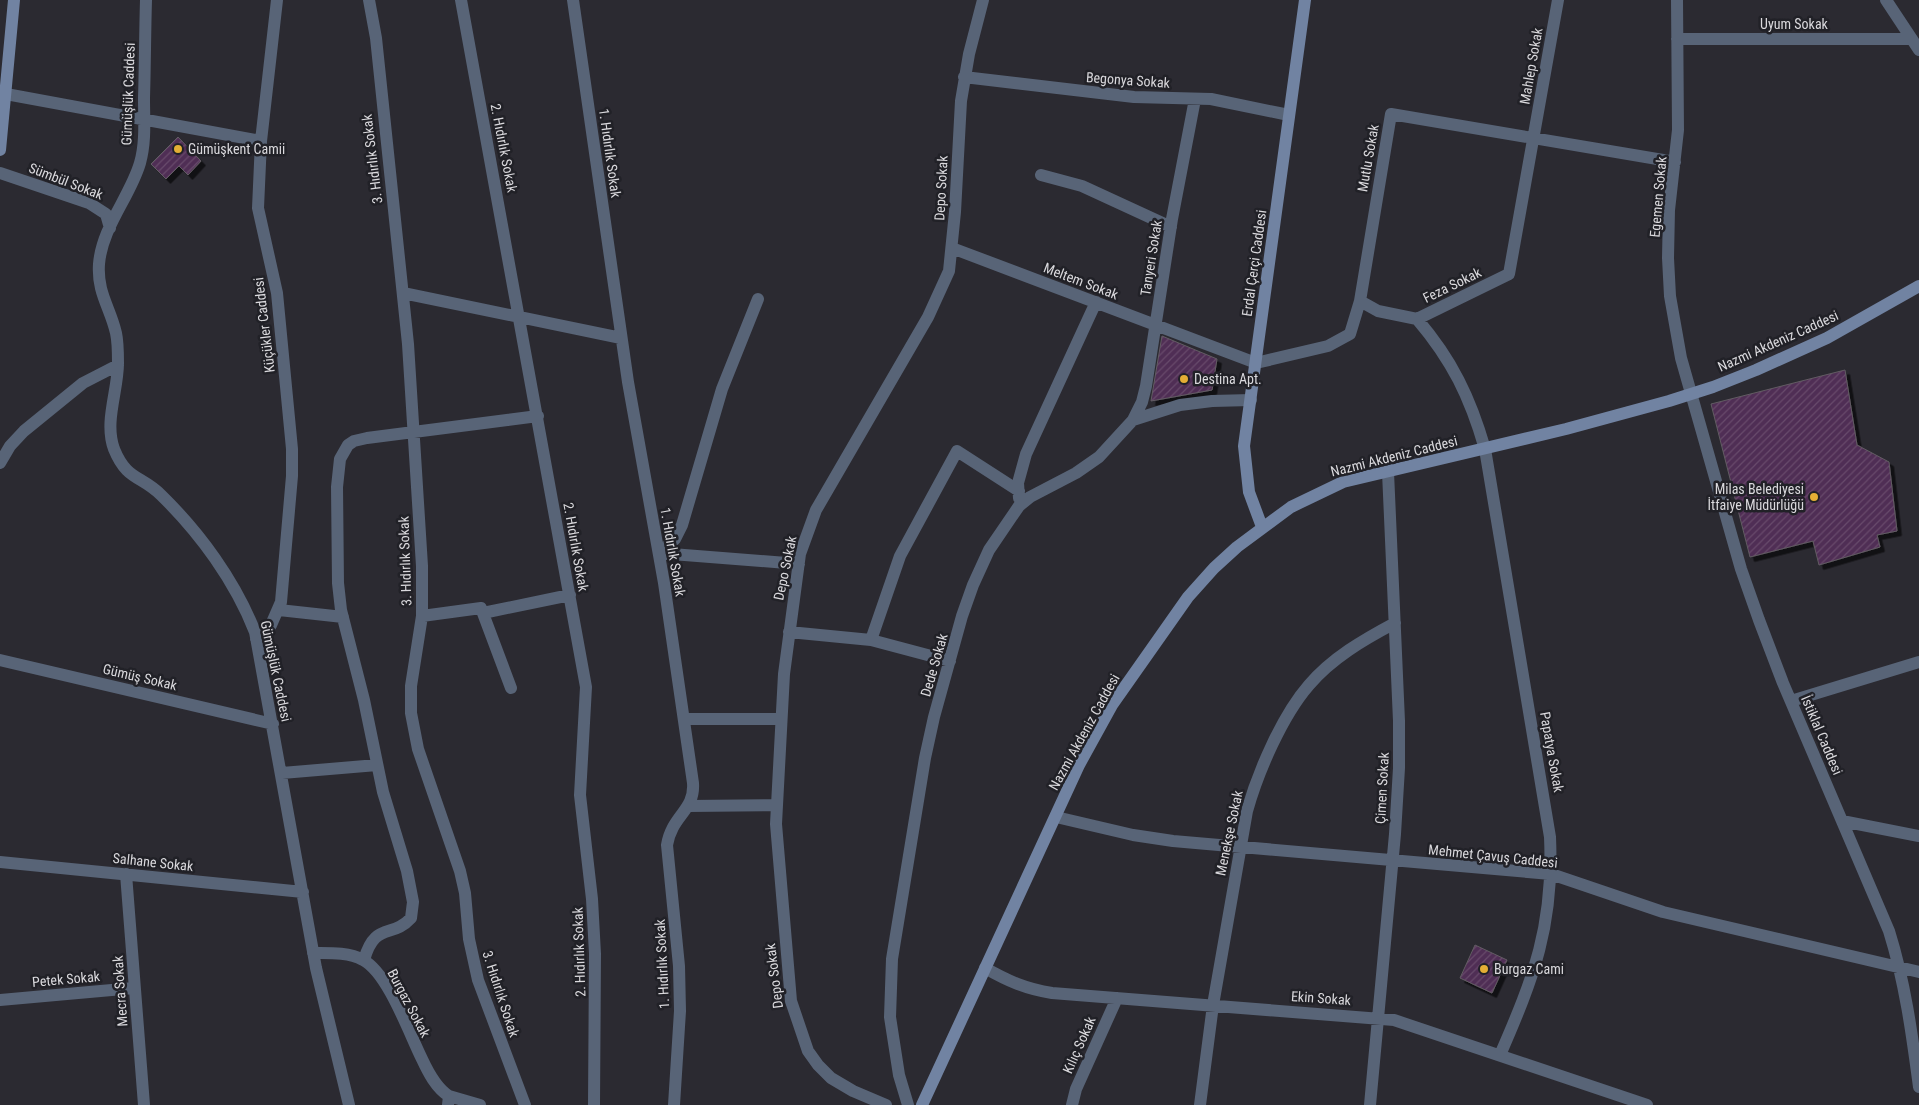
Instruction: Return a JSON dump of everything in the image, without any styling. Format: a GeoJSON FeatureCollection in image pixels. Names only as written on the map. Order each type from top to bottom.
{"type":"FeatureCollection","features":[{"type":"Feature","properties":{"kind":"street"},"geometry":{"type":"LineString","coordinates":[[0,150],[3,95],[14,0]]}},
{"type":"Feature","properties":{"kind":"street","name":"Gümüşlük Caddesi"},"geometry":{"type":"LineString","coordinates":[[146,0],[144,119],[140,161],[100,254],[98,278],[100,290],[116,332],[118,365],[110,427],[111,438],[119,460],[131,476],[160,494],[196,534],[233,587],[248,616],[256,639],[273,724],[314,953],[349,1105]]}},
{"type":"Feature","properties":{"kind":"street","name":"Küçükler Caddesi"},"geometry":{"type":"LineString","coordinates":[[256,639],[271,625],[279,610],[286,568],[292,449],[278,293],[258,208],[261,141],[277,0]]}},
{"type":"Feature","properties":{"kind":"street","name":"3. Hıdırlık Sokak"},"geometry":{"type":"LineString","coordinates":[[369,0],[376,38],[381,102],[403,293],[422,566],[422,616],[411,686],[411,713],[418,749],[461,878],[469,939],[478,980],[524,1105]]}},
{"type":"Feature","properties":{"kind":"street","name":"2. Hıdırlık Sokak"},"geometry":{"type":"LineString","coordinates":[[462,0],[521,318],[586,688],[580,795],[592,899],[594,1105]]}},
{"type":"Feature","properties":{"kind":"street","name":"1. Hıdırlık Sokak"},"geometry":{"type":"LineString","coordinates":[[573,0],[621,338],[659,553],[693,784],[692,800],[671,828],[667,845],[679,966],[680,1011],[674,1105]]}},
{"type":"Feature","properties":{"kind":"street","name":"Depo Sokak"},"geometry":{"type":"LineString","coordinates":[[886,1105],[838,1082],[818,1065],[808,1051],[794,1015],[789,985],[778,870],[777,805],[781,720],[789,632],[799,564],[816,510],[942,290],[949,271],[952,248],[958,126],[964,77],[983,0]]}},
{"type":"Feature","properties":{"kind":"street","name":"Erdal Çerçi Caddesi"},"geometry":{"type":"LineString","coordinates":[[1262,527],[1249,492],[1245,472],[1244,446],[1305,0]]}},
{"type":"Feature","properties":{"kind":"street","name":"Mahlep Sokak"},"geometry":{"type":"LineString","coordinates":[[1534,138],[1558,0]]}},
{"type":"Feature","properties":{"kind":"street","name":"Egemen Sokak"},"geometry":{"type":"LineString","coordinates":[[1677,0],[1678,130],[1676,162],[1669,210],[1670,296],[1680,358],[1692,394]]}},
{"type":"Feature","properties":{"kind":"street"},"geometry":{"type":"LineString","coordinates":[[1886,0],[1919,50]]}},
{"type":"Feature","properties":{"kind":"street","name":"Uyum Sokak"},"geometry":{"type":"LineString","coordinates":[[1677,38],[1912,39]]}},
{"type":"Feature","properties":{"kind":"street","name":"Begonya Sokak"},"geometry":{"type":"LineString","coordinates":[[964,77],[1102,95],[1233,102],[1289,116]]}},
{"type":"Feature","properties":{"kind":"street"},"geometry":{"type":"LineString","coordinates":[[3,95],[261,141]]}},
{"type":"Feature","properties":{"kind":"street","name":"Tanyeri Sokak"},"geometry":{"type":"LineString","coordinates":[[1133,420],[1142,402],[1146,386],[1171,227],[1195,99]]}},
{"type":"Feature","properties":{"kind":"street","name":"Mutlu Sokak"},"geometry":{"type":"LineString","coordinates":[[1256,363],[1328,346],[1350,334],[1360,301],[1391,114],[1676,162]]}},
{"type":"Feature","properties":{"kind":"street","name":"Feza Sokak"},"geometry":{"type":"LineString","coordinates":[[1485,449],[1474,411],[1463,387],[1433,338],[1417,319],[1509,274],[1534,138]]}},
{"type":"Feature","properties":{"kind":"street","name":"Sümbül Sokak"},"geometry":{"type":"LineString","coordinates":[[0,173],[89,203],[106,214],[110,228]]}},
{"type":"Feature","properties":{"kind":"street"},"geometry":{"type":"LineString","coordinates":[[1041,175],[1082,186],[1171,227]]}},
{"type":"Feature","properties":{"kind":"street","name":"Meltem Sokak"},"geometry":{"type":"LineString","coordinates":[[952,248],[1256,363]]}},
{"type":"Feature","properties":{"kind":"street","name":"Nazmi Akdeniz Caddesi"},"geometry":{"type":"LineString","coordinates":[[922,1105],[1080,765],[1112,705],[1163,629],[1214,568],[1262,527],[1317,493],[1343,482],[1485,449],[1692,394],[1756,370],[1827,338],[1919,286]]}},
{"type":"Feature","properties":{"kind":"street"},"geometry":{"type":"LineString","coordinates":[[403,293],[621,338]]}},
{"type":"Feature","properties":{"kind":"street"},"geometry":{"type":"LineString","coordinates":[[659,553],[675,539],[682,525],[722,389],[758,299]]}},
{"type":"Feature","properties":{"kind":"street"},"geometry":{"type":"LineString","coordinates":[[1360,301],[1378,311],[1417,319]]}},
{"type":"Feature","properties":{"kind":"street"},"geometry":{"type":"LineString","coordinates":[[1019,506],[1021,469],[1026,454],[1096,302]]}},
{"type":"Feature","properties":{"kind":"street"},"geometry":{"type":"LineString","coordinates":[[0,463],[10,446],[24,431],[84,384],[118,365]]}},
{"type":"Feature","properties":{"kind":"street","name":"İstiklal Caddesi"},"geometry":{"type":"LineString","coordinates":[[1692,394],[1741,569],[1791,701],[1879,905],[1900,967],[1919,1087]]}},
{"type":"Feature","properties":{"kind":"street","name":"Dede Sokak"},"geometry":{"type":"LineString","coordinates":[[908,1105],[899,1075],[890,1017],[892,959],[925,758],[950,661],[973,585],[989,550],[1019,506],[1030,497],[1099,457],[1133,420],[1180,405],[1212,400],[1251,400]]}},
{"type":"Feature","properties":{"kind":"street"},"geometry":{"type":"LineString","coordinates":[[314,953],[338,954],[364,960],[369,945],[376,936],[408,921],[413,909],[407,871],[387,808],[364,700],[343,617],[336,553],[337,487],[343,451],[354,441],[538,416]]}},
{"type":"Feature","properties":{"kind":"street","name":"Papatya Sokak"},"geometry":{"type":"LineString","coordinates":[[1485,449],[1548,816],[1551,874],[1546,925],[1537,963],[1527,993],[1500,1055]]}},
{"type":"Feature","properties":{"kind":"street"},"geometry":{"type":"LineString","coordinates":[[871,640],[900,556],[957,451],[1019,491]]}},
{"type":"Feature","properties":{"kind":"street","name":"Çimen Sokak"},"geometry":{"type":"LineString","coordinates":[[1370,1105],[1393,861],[1399,721],[1388,472]]}},
{"type":"Feature","properties":{"kind":"street"},"geometry":{"type":"LineString","coordinates":[[659,553],[799,564]]}},
{"type":"Feature","properties":{"kind":"street"},"geometry":{"type":"LineString","coordinates":[[483,613],[570,594]]}},
{"type":"Feature","properties":{"kind":"street"},"geometry":{"type":"LineString","coordinates":[[422,616],[481,608],[511,688]]}},
{"type":"Feature","properties":{"kind":"street"},"geometry":{"type":"LineString","coordinates":[[279,610],[343,617]]}},
{"type":"Feature","properties":{"kind":"street","name":"Menekşe Sokak"},"geometry":{"type":"LineString","coordinates":[[1200,1105],[1213,1005],[1240,847],[1247,811],[1260,773],[1278,737],[1308,686],[1347,651],[1395,623]]}},
{"type":"Feature","properties":{"kind":"street"},"geometry":{"type":"LineString","coordinates":[[789,632],[871,640],[950,661]]}},
{"type":"Feature","properties":{"kind":"street","name":"Gümüş Sokak"},"geometry":{"type":"LineString","coordinates":[[0,660],[273,724]]}},
{"type":"Feature","properties":{"kind":"street"},"geometry":{"type":"LineString","coordinates":[[1791,701],[1919,662]]}},
{"type":"Feature","properties":{"kind":"street"},"geometry":{"type":"LineString","coordinates":[[684,719],[781,720]]}},
{"type":"Feature","properties":{"kind":"street"},"geometry":{"type":"LineString","coordinates":[[282,773],[377,765]]}},
{"type":"Feature","properties":{"kind":"street"},"geometry":{"type":"LineString","coordinates":[[688,806],[777,805]]}},
{"type":"Feature","properties":{"kind":"street","name":"Mehmet Çavuş Caddesi"},"geometry":{"type":"LineString","coordinates":[[1056,817],[1133,835],[1240,847],[1551,874],[1663,912],[1919,972]]}},
{"type":"Feature","properties":{"kind":"street"},"geometry":{"type":"LineString","coordinates":[[1842,821],[1919,836]]}},
{"type":"Feature","properties":{"kind":"street","name":"Salhane Sokak"},"geometry":{"type":"LineString","coordinates":[[0,862],[303,892]]}},
{"type":"Feature","properties":{"kind":"street","name":"Mecra Sokak"},"geometry":{"type":"LineString","coordinates":[[126,874],[144,1105]]}},
{"type":"Feature","properties":{"kind":"street","name":"Burgaz Sokak"},"geometry":{"type":"LineString","coordinates":[[364,960],[380,976],[425,1065],[448,1100]]}},
{"type":"Feature","properties":{"kind":"street","name":"Ekin Sokak"},"geometry":{"type":"LineString","coordinates":[[986,968],[1010,982],[1028,989],[1117,998],[1379,1017],[1394,1020],[1648,1105]]}},
{"type":"Feature","properties":{"kind":"street","name":"Petek Sokak"},"geometry":{"type":"LineString","coordinates":[[0,1000],[134,988]]}},
{"type":"Feature","properties":{"kind":"street","name":"Kılıç Sokak"},"geometry":{"type":"LineString","coordinates":[[1072,1105],[1076,1090],[1117,998]]}},
{"type":"Feature","properties":{"kind":"street"},"geometry":{"type":"LineString","coordinates":[[448,1100],[480,1105]]}},
{"type":"Feature","properties":{"kind":"building","name":"Gümüşkent Camii"},"geometry":{"type":"Polygon","coordinates":[[[178,137],[201,161],[188,175],[179,166],[166,179],[151,164],[178,137]]]}},
{"type":"Feature","properties":{"kind":"building","name":"Destina Apt."},"geometry":{"type":"Polygon","coordinates":[[[1162,336],[1217,359],[1212,390],[1151,401],[1162,336]]]}},
{"type":"Feature","properties":{"kind":"building","name":"Milas Belediyesi İtfaiye Müdürlüğü"},"geometry":{"type":"Polygon","coordinates":[[[1845,370],[1857,445],[1889,462],[1897,531],[1877,535],[1880,547],[1819,565],[1813,541],[1750,557],[1711,404],[1845,370]]]}},
{"type":"Feature","properties":{"kind":"building","name":"Burgaz Cami"},"geometry":{"type":"Polygon","coordinates":[[[1475,945],[1507,960],[1492,993],[1460,978],[1475,945]]]}},
{"type":"Feature","properties":{"kind":"place","name":"Gümüşkent Camii"},"geometry":{"type":"Point","coordinates":[178,149]}},
{"type":"Feature","properties":{"kind":"place","name":"Destina Apt."},"geometry":{"type":"Point","coordinates":[1184,379]}},
{"type":"Feature","properties":{"kind":"place","name":"Milas Belediyesi İtfaiye Müdürlüğü"},"geometry":{"type":"Point","coordinates":[1814,497]}},
{"type":"Feature","properties":{"kind":"place","name":"Burgaz Cami"},"geometry":{"type":"Point","coordinates":[1484,969]}}]}
